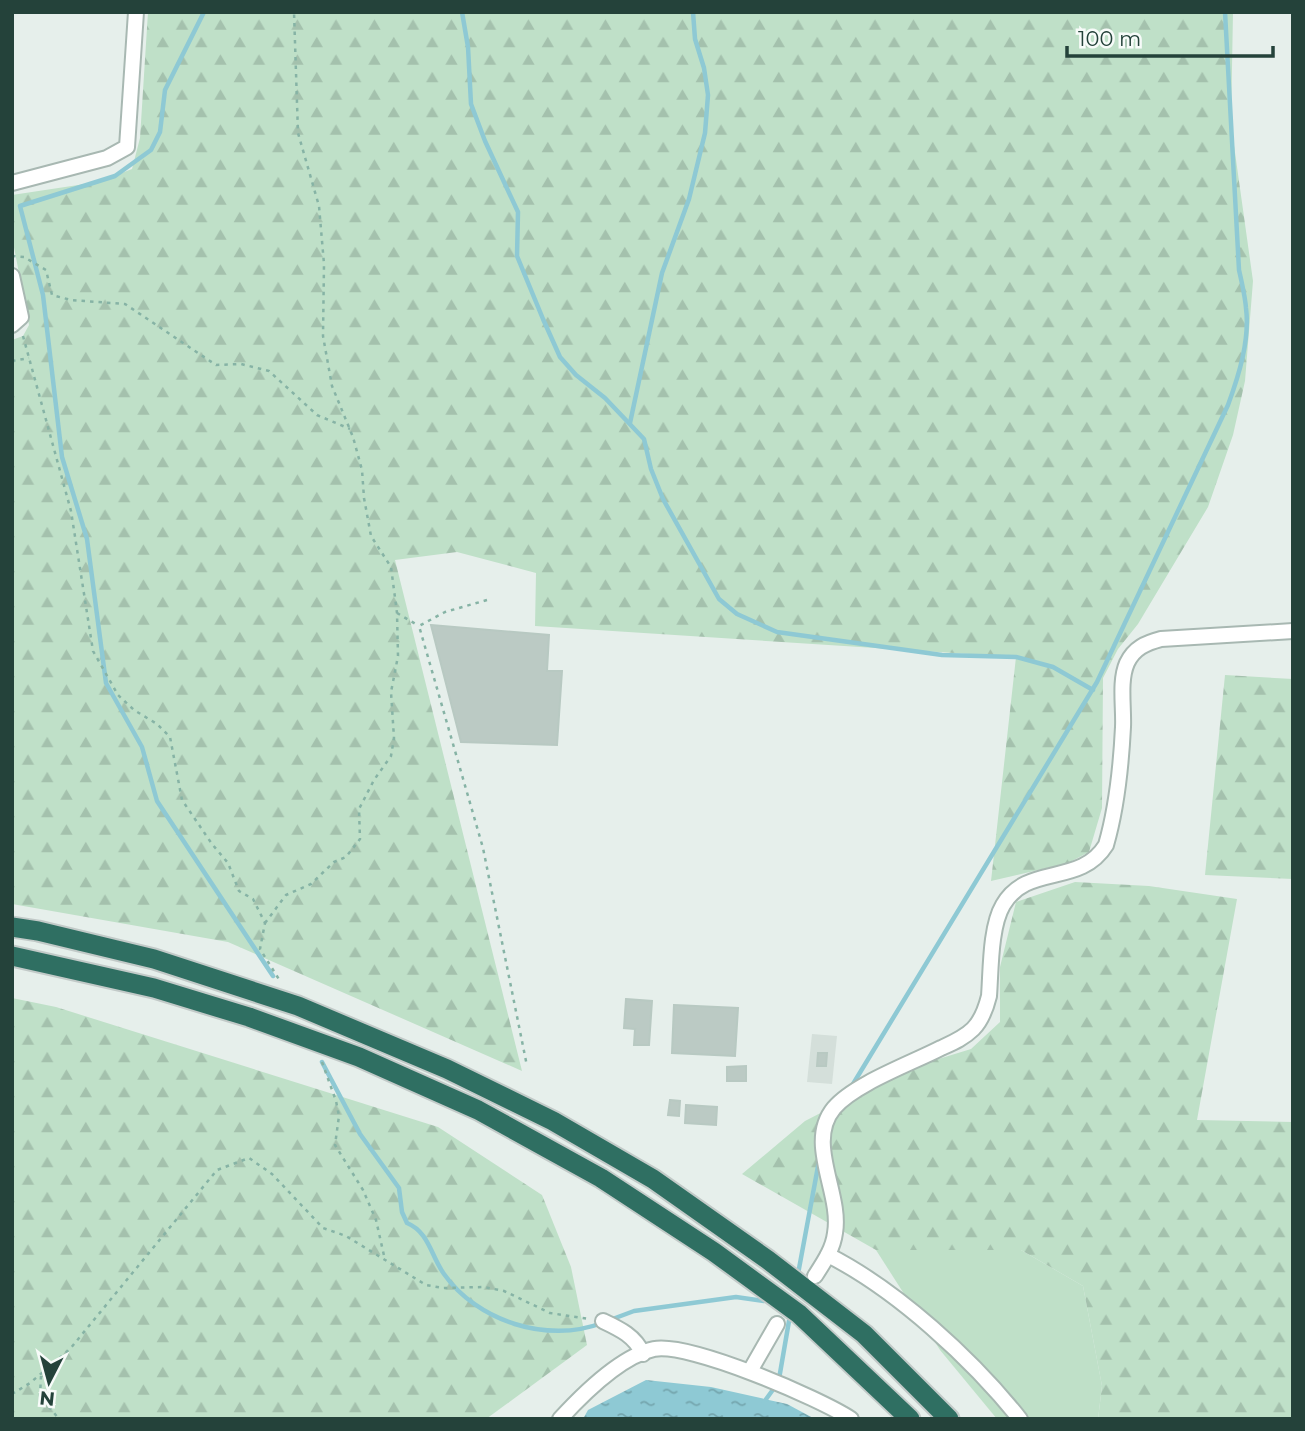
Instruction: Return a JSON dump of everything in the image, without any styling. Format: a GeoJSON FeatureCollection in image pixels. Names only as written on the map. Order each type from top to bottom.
{"type":"FeatureCollection","features":[{"type":"Feature","properties":{"kind":"highway"},"geometry":{"type":"LineString","coordinates":[[12,928],[38,931],[154,959],[298,1006],[447,1069],[552,1121],[653,1180],[768,1260],[864,1334],[949,1419]]}},
{"type":"Feature","properties":{"kind":"highway"},"geometry":{"type":"LineString","coordinates":[[12,956],[154,988],[249,1017],[359,1057],[478,1110],[601,1178],[714,1252],[799,1314],[910,1419]]}},
{"type":"Feature","properties":{"kind":"street"},"geometry":{"type":"LineString","coordinates":[[12,183],[107,158],[127,147],[136,12]]}},
{"type":"Feature","properties":{"kind":"street"},"geometry":{"type":"LineString","coordinates":[[12,276],[19,326]]}},
{"type":"Feature","properties":{"kind":"street"},"geometry":{"type":"LineString","coordinates":[[815,1276],[828,1255],[835,1233],[836,1218],[823,1139],[832,1109],[849,1094],[960,1039],[975,1028],[989,996],[999,913],[1012,892],[1035,880],[1090,864],[1099,855],[1109,832],[1119,774],[1124,676],[1129,659],[1137,649],[1148,642],[1161,639],[1293,631]]}},
{"type":"Feature","properties":{"kind":"street"},"geometry":{"type":"LineString","coordinates":[[828,1255],[855,1268],[934,1330],[1020,1419]]}},
{"type":"Feature","properties":{"kind":"street"},"geometry":{"type":"LineString","coordinates":[[603,1321],[630,1336],[639,1344],[643,1353]]}},
{"type":"Feature","properties":{"kind":"street"},"geometry":{"type":"LineString","coordinates":[[750,1371],[777,1324]]}},
{"type":"Feature","properties":{"kind":"street"},"geometry":{"type":"LineString","coordinates":[[560,1419],[577,1399],[608,1373],[643,1353],[657,1349],[674,1349],[750,1371],[851,1419]]}},
{"type":"Feature","properties":{"kind":"path"},"geometry":{"type":"LineString","coordinates":[[280,981],[260,949],[265,923],[286,895],[311,884],[334,862],[346,857],[360,839],[359,809],[374,780],[391,756],[394,737],[391,692],[398,656],[397,613],[391,567],[371,536],[362,470],[350,429],[332,386],[323,336],[324,264],[319,206],[298,132],[294,12]]}},
{"type":"Feature","properties":{"kind":"path"},"geometry":{"type":"LineString","coordinates":[[12,256],[24,257],[46,270],[52,295],[71,300],[125,304],[215,365],[240,364],[269,371],[317,415],[350,429]]}},
{"type":"Feature","properties":{"kind":"path"},"geometry":{"type":"LineString","coordinates":[[19,326],[71,510],[93,651],[118,695],[170,737],[182,800],[228,863],[239,891],[253,899],[265,923]]}},
{"type":"Feature","properties":{"kind":"path"},"geometry":{"type":"LineString","coordinates":[[12,361],[29,358]]}},
{"type":"Feature","properties":{"kind":"path"},"geometry":{"type":"LineString","coordinates":[[419,626],[445,612],[487,600]]}},
{"type":"Feature","properties":{"kind":"path"},"geometry":{"type":"LineString","coordinates":[[397,613],[419,626],[483,848],[527,1066]]}},
{"type":"Feature","properties":{"kind":"path"},"geometry":{"type":"LineString","coordinates":[[322,1062],[337,1101],[339,1116],[335,1145],[363,1189],[376,1220],[385,1260]]}},
{"type":"Feature","properties":{"kind":"path"},"geometry":{"type":"LineString","coordinates":[[12,1394],[41,1374],[69,1349],[218,1170],[249,1158],[272,1174],[323,1228],[346,1236],[434,1287],[494,1289],[529,1301],[550,1313],[603,1321]]}},
{"type":"Feature","properties":{"kind":"path"},"geometry":{"type":"LineString","coordinates":[[41,1374],[40,1396],[59,1419]]}},
{"type":"Feature","properties":{"kind":"shaded area"},"geometry":{"type":"Polygon","coordinates":[[[812,1034],[837,1036],[832,1084],[807,1082],[812,1034]]]}},
{"type":"Feature","properties":{"kind":"green space"},"geometry":{"type":"Polygon","coordinates":[[[148,12],[1233,12],[1231,124],[1253,281],[1245,381],[1233,435],[1208,507],[1138,624],[1118,649],[1103,678],[1102,808],[1089,852],[1068,863],[991,881],[1016,657],[535,626],[536,573],[457,552],[395,560],[522,1071],[228,942],[12,904],[12,340],[23,336],[29,325],[12,237],[12,195],[98,182],[132,169],[140,138],[148,12]]]}},
{"type":"Feature","properties":{"kind":"green space"},"geometry":{"type":"Polygon","coordinates":[[[1225,675],[1293,679],[1293,879],[1205,875],[1225,675]]]}},
{"type":"Feature","properties":{"kind":"green space"},"geometry":{"type":"Polygon","coordinates":[[[1075,882],[1149,886],[1237,899],[1197,1120],[1293,1122],[1293,1419],[1098,1419],[1102,1386],[1083,1286],[1021,1250],[876,1250],[742,1174],[805,1121],[906,1069],[971,1049],[1000,1022],[1000,967],[1016,902],[1075,882]]]}},
{"type":"Feature","properties":{"kind":"green space"},"geometry":{"type":"Polygon","coordinates":[[[12,998],[56,1007],[438,1127],[542,1195],[571,1267],[587,1345],[486,1419],[12,1419],[12,998]]]}},
{"type":"Feature","properties":{"kind":"green space"},"geometry":{"type":"Polygon","coordinates":[[[876,1250],[1021,1250],[1083,1286],[1102,1386],[1098,1419],[997,1419],[940,1350],[876,1250]]]}},
{"type":"Feature","properties":{"kind":"water"},"geometry":{"type":"Polygon","coordinates":[[[646,1380],[711,1387],[787,1404],[815,1419],[583,1419],[588,1410],[646,1380]]]}},
{"type":"Feature","properties":{"kind":"building"},"geometry":{"type":"Polygon","coordinates":[[[431,625],[549,635],[547,671],[562,671],[557,745],[461,742],[431,625]]]}},
{"type":"Feature","properties":{"kind":"building"},"geometry":{"type":"Polygon","coordinates":[[[626,999],[652,1001],[649,1045],[634,1045],[635,1029],[624,1028],[626,999]]]}},
{"type":"Feature","properties":{"kind":"building"},"geometry":{"type":"Polygon","coordinates":[[[674,1005],[738,1008],[735,1056],[672,1053],[674,1005]]]}},
{"type":"Feature","properties":{"kind":"building"},"geometry":{"type":"Polygon","coordinates":[[[818,1053],[827,1053],[826,1066],[817,1066],[818,1053]]]}},
{"type":"Feature","properties":{"kind":"building"},"geometry":{"type":"Polygon","coordinates":[[[746,1066],[746,1081],[727,1081],[727,1067],[746,1066]]]}},
{"type":"Feature","properties":{"kind":"building"},"geometry":{"type":"Polygon","coordinates":[[[670,1100],[680,1101],[679,1116],[668,1115],[670,1100]]]}},
{"type":"Feature","properties":{"kind":"building"},"geometry":{"type":"Polygon","coordinates":[[[686,1105],[717,1107],[716,1125],[685,1123],[686,1105]]]}},
{"type":"Feature","properties":{"kind":"waterway"},"geometry":{"type":"LineString","coordinates":[[204,12],[165,90],[160,132],[151,150],[115,176],[20,206],[43,295],[62,457],[87,539],[106,683],[142,747],[157,801],[273,976]]}},
{"type":"Feature","properties":{"kind":"waterway"},"geometry":{"type":"LineString","coordinates":[[462,12],[468,47],[471,104],[518,212],[517,256],[543,319],[560,357],[644,439],[651,469],[663,499],[719,599],[737,614],[777,632],[942,655],[1016,657],[1053,667],[1093,690]]}},
{"type":"Feature","properties":{"kind":"waterway"},"geometry":{"type":"LineString","coordinates":[[630,423],[662,273],[689,199],[705,133],[708,95],[704,68],[695,39],[693,12]]}},
{"type":"Feature","properties":{"kind":"waterway"},"geometry":{"type":"LineString","coordinates":[[850,1089],[1097,682],[1232,394],[1243,357],[1247,320],[1239,270],[1225,12]]}},
{"type":"Feature","properties":{"kind":"waterway"},"geometry":{"type":"LineString","coordinates":[[322,1062],[360,1134],[399,1188],[402,1212],[407,1223],[425,1238],[444,1274],[458,1290],[494,1316],[515,1324],[559,1331],[602,1323]]}},
{"type":"Feature","properties":{"kind":"waterway"},"geometry":{"type":"LineString","coordinates":[[798,1274],[819,1161]]}},
{"type":"Feature","properties":{"kind":"waterway"},"geometry":{"type":"LineString","coordinates":[[610,1320],[634,1311],[736,1297],[764,1301]]}},
{"type":"Feature","properties":{"kind":"waterway"},"geometry":{"type":"LineString","coordinates":[[779,1379],[789,1321]]}},
{"type":"Feature","properties":{"kind":"waterway"},"geometry":{"type":"LineString","coordinates":[[764,1402],[772,1391]]}}]}
